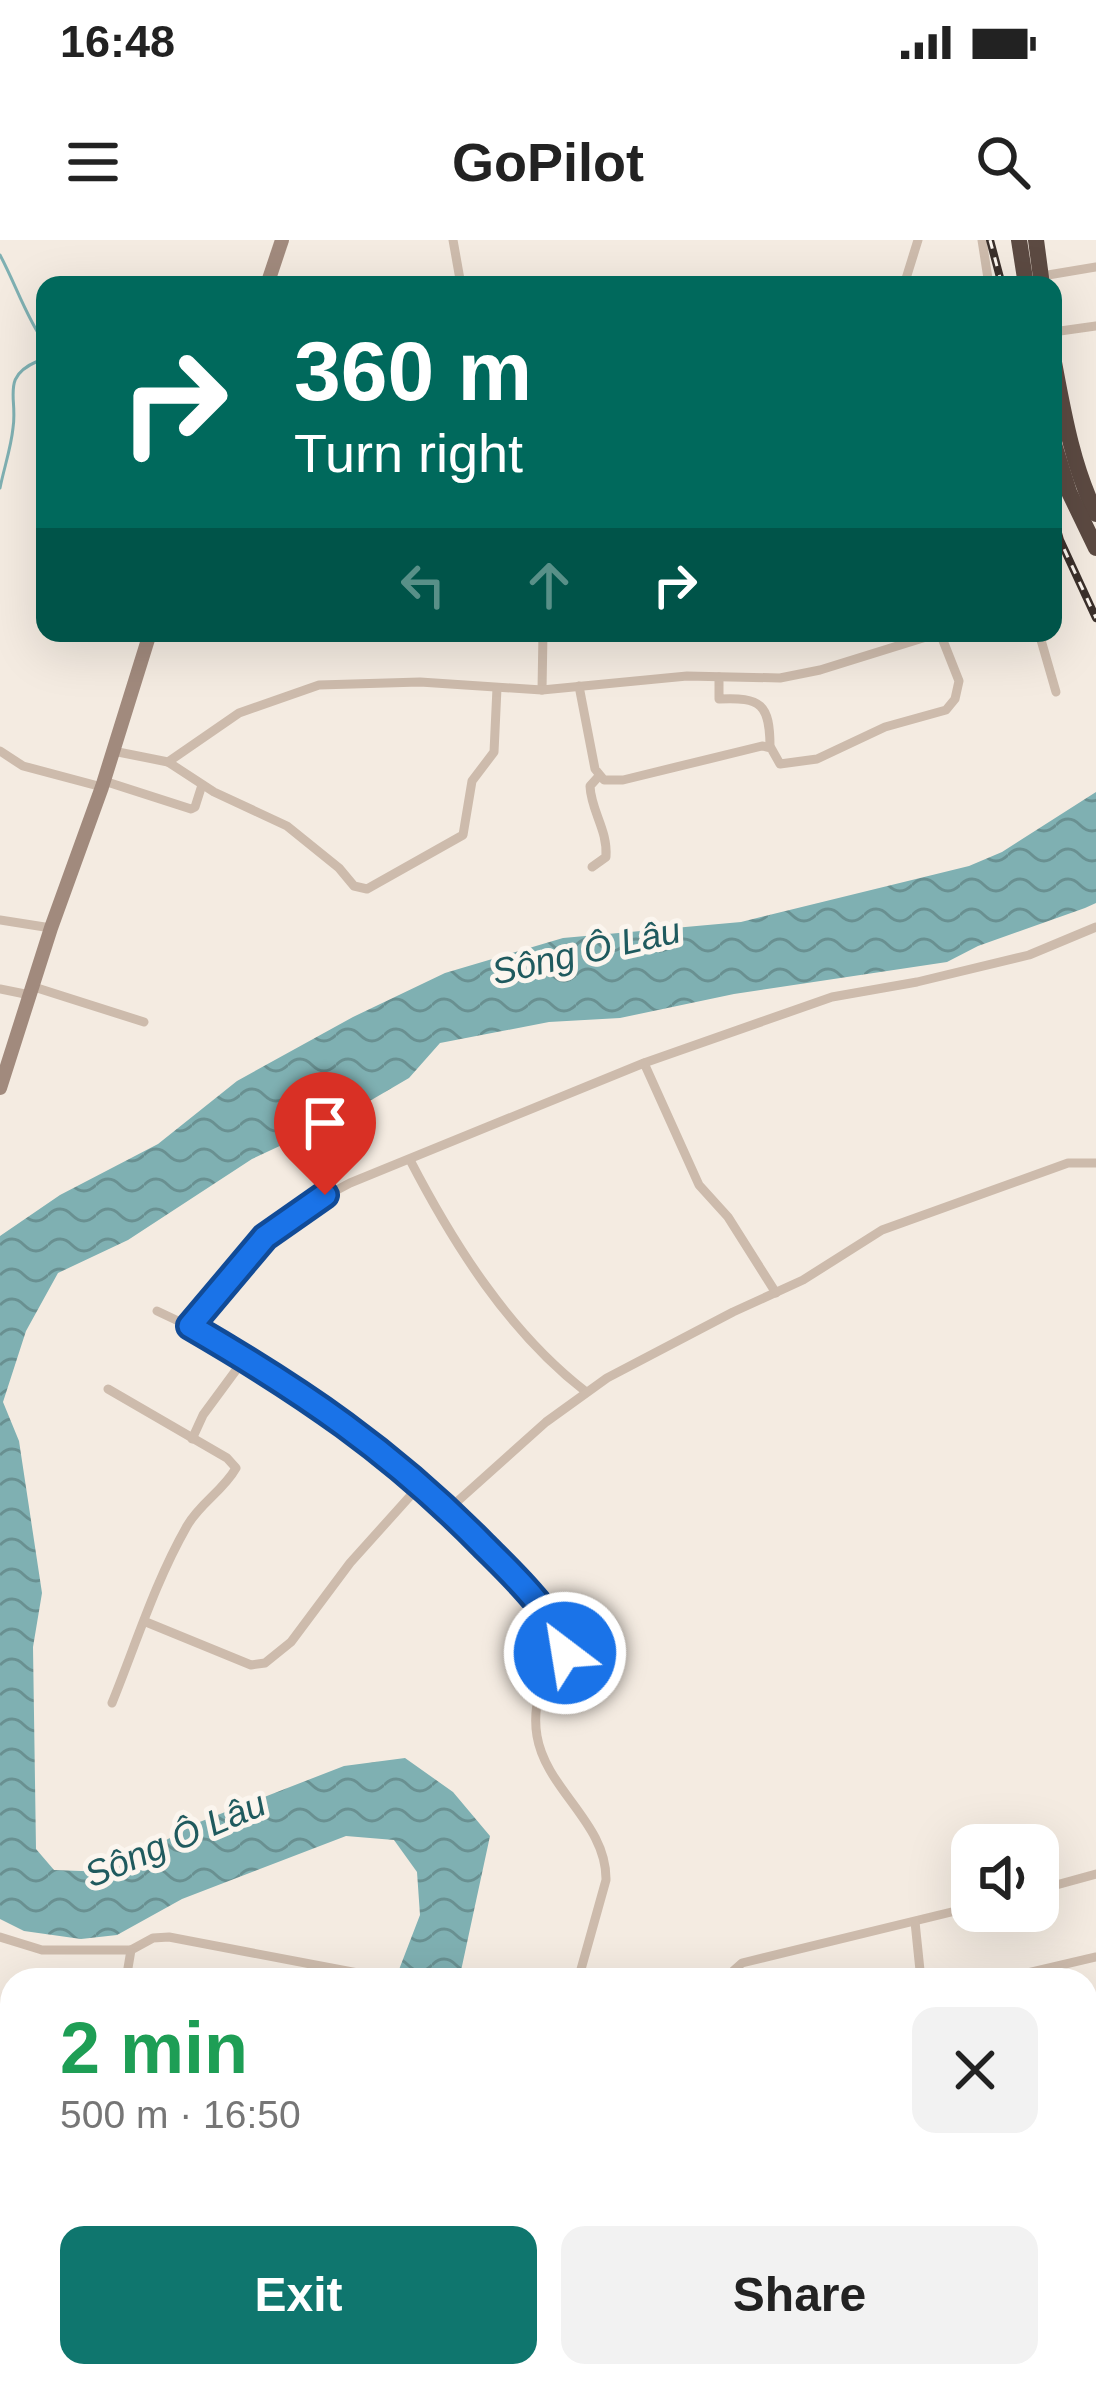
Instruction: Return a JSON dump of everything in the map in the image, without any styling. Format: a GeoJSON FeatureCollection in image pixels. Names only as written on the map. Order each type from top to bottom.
{"type":"FeatureCollection","features":[{"type":"Feature","properties":{"kind":"highway"},"geometry":{"type":"LineString","coordinates":[[1062,428],[1096,514]]}},
{"type":"Feature","properties":{"kind":"highway"},"geometry":{"type":"LineString","coordinates":[[1062,482],[1096,548]]}},
{"type":"Feature","properties":{"kind":"main road"},"geometry":{"type":"LineString","coordinates":[[270,276],[281,240]]}},
{"type":"Feature","properties":{"kind":"main road"},"geometry":{"type":"LineString","coordinates":[[0,1088],[147,642]]}},
{"type":"Feature","properties":{"kind":"street"},"geometry":{"type":"LineString","coordinates":[[453,240],[459,276]]}},
{"type":"Feature","properties":{"kind":"street"},"geometry":{"type":"LineString","coordinates":[[907,276],[918,240]]}},
{"type":"Feature","properties":{"kind":"street"},"geometry":{"type":"LineString","coordinates":[[982,240],[988,276]]}},
{"type":"Feature","properties":{"kind":"street"},"geometry":{"type":"LineString","coordinates":[[1061,276],[1096,267]]}},
{"type":"Feature","properties":{"kind":"street"},"geometry":{"type":"LineString","coordinates":[[1062,331],[1096,327]]}},
{"type":"Feature","properties":{"kind":"street"},"geometry":{"type":"LineString","coordinates":[[542,690],[543,642]]}},
{"type":"Feature","properties":{"kind":"street"},"geometry":{"type":"LineString","coordinates":[[168,762],[239,713],[319,686],[420,682],[542,690],[630,680],[796,676],[910,642]]}},
{"type":"Feature","properties":{"kind":"street"},"geometry":{"type":"LineString","coordinates":[[719,677],[719,698],[751,698],[761,705],[770,747],[781,764],[806,762],[885,727],[946,710],[955,699],[959,681],[944,642]]}},
{"type":"Feature","properties":{"kind":"street"},"geometry":{"type":"LineString","coordinates":[[1042,642],[1056,692]]}},
{"type":"Feature","properties":{"kind":"street"},"geometry":{"type":"LineString","coordinates":[[579,686],[598,776],[604,780],[623,780],[770,747]]}},
{"type":"Feature","properties":{"kind":"street"},"geometry":{"type":"LineString","coordinates":[[113,751],[168,762],[202,785],[287,826],[354,886],[371,888],[463,836],[472,781],[494,752],[497,688]]}},
{"type":"Feature","properties":{"kind":"street"},"geometry":{"type":"LineString","coordinates":[[0,752],[23,766],[190,809],[202,785]]}},
{"type":"Feature","properties":{"kind":"street"},"geometry":{"type":"LineString","coordinates":[[592,867],[606,857],[607,850],[603,824],[590,796],[590,786],[598,776]]}},
{"type":"Feature","properties":{"kind":"street"},"geometry":{"type":"LineString","coordinates":[[0,920],[51,928]]}},
{"type":"Feature","properties":{"kind":"street"},"geometry":{"type":"LineString","coordinates":[[190,1326],[281,1222],[350,1183],[644,1063],[832,997],[1029,955],[1096,927]]}},
{"type":"Feature","properties":{"kind":"street"},"geometry":{"type":"LineString","coordinates":[[0,989],[33,991],[144,1022]]}},
{"type":"Feature","properties":{"kind":"street"},"geometry":{"type":"LineString","coordinates":[[644,1063],[699,1185],[728,1217],[776,1293]]}},
{"type":"Feature","properties":{"kind":"street"},"geometry":{"type":"LineString","coordinates":[[410,1160],[450,1233],[535,1349],[585,1391]]}},
{"type":"Feature","properties":{"kind":"street"},"geometry":{"type":"LineString","coordinates":[[450,1508],[585,1391],[694,1331],[816,1274],[882,1230],[1068,1163],[1096,1163]]}},
{"type":"Feature","properties":{"kind":"street"},"geometry":{"type":"LineString","coordinates":[[157,1312],[244,1358],[355,1431],[421,1484],[524,1586],[565,1648],[562,1662],[541,1689],[538,1742],[600,1845],[606,1864],[606,1880],[581,1968]]}},
{"type":"Feature","properties":{"kind":"street"},"geometry":{"type":"LineString","coordinates":[[192,1438],[244,1358]]}},
{"type":"Feature","properties":{"kind":"street"},"geometry":{"type":"LineString","coordinates":[[108,1390],[227,1457],[236,1468],[187,1526],[112,1703]]}},
{"type":"Feature","properties":{"kind":"street"},"geometry":{"type":"LineString","coordinates":[[146,1622],[251,1665],[265,1663],[291,1642],[350,1563],[421,1484]]}},
{"type":"Feature","properties":{"kind":"street"},"geometry":{"type":"LineString","coordinates":[[1059,1884],[1096,1874]]}},
{"type":"Feature","properties":{"kind":"street"},"geometry":{"type":"LineString","coordinates":[[736,1968],[951,1912]]}},
{"type":"Feature","properties":{"kind":"street"},"geometry":{"type":"LineString","coordinates":[[914,1922],[920,1968]]}},
{"type":"Feature","properties":{"kind":"street"},"geometry":{"type":"LineString","coordinates":[[0,1937],[42,1950],[131,1950],[169,1937],[340,1968]]}},
{"type":"Feature","properties":{"kind":"street"},"geometry":{"type":"LineString","coordinates":[[128,1968],[131,1950]]}},
{"type":"Feature","properties":{"kind":"street"},"geometry":{"type":"LineString","coordinates":[[1049,1968],[1096,1957]]}},
{"type":"Feature","properties":{"kind":"water","name":"Sông Ô Lâu"},"geometry":{"type":"Polygon","coordinates":[[[1096,792],[1096,903],[947,962],[734,994],[620,1018],[549,1022],[440,1043],[409,1078],[344,1116],[252,1159],[128,1240],[58,1273],[26,1331],[3,1402],[19,1441],[42,1593],[33,1647],[36,1849],[54,1870],[108,1872],[197,1823],[344,1766],[405,1758],[453,1792],[490,1836],[462,1968],[400,1968],[420,1915],[417,1872],[394,1840],[346,1836],[182,1899],[117,1935],[81,1939],[24,1931],[0,1919],[0,1236],[60,1195],[158,1144],[237,1081],[445,973],[563,938],[741,922],[969,866],[1002,852],[1096,792]]]}},
{"type":"Feature","properties":{"kind":"waterway"},"geometry":{"type":"LineString","coordinates":[[0,255],[36,329]]}},
{"type":"Feature","properties":{"kind":"waterway"},"geometry":{"type":"LineString","coordinates":[[0,488],[12,435],[15,381],[36,362]]}},
{"type":"Feature","properties":{"kind":"railway"},"geometry":{"type":"LineString","coordinates":[[990,240],[1000,276]]}},
{"type":"Feature","properties":{"kind":"railway"},"geometry":{"type":"LineString","coordinates":[[1062,544],[1096,618]]}},
{"type":"Feature","properties":{"kind":"route"},"geometry":{"type":"LineString","coordinates":[[325,1195],[265,1237],[190,1326],[338,1419],[450,1508],[524,1586],[565,1653]]}}]}
